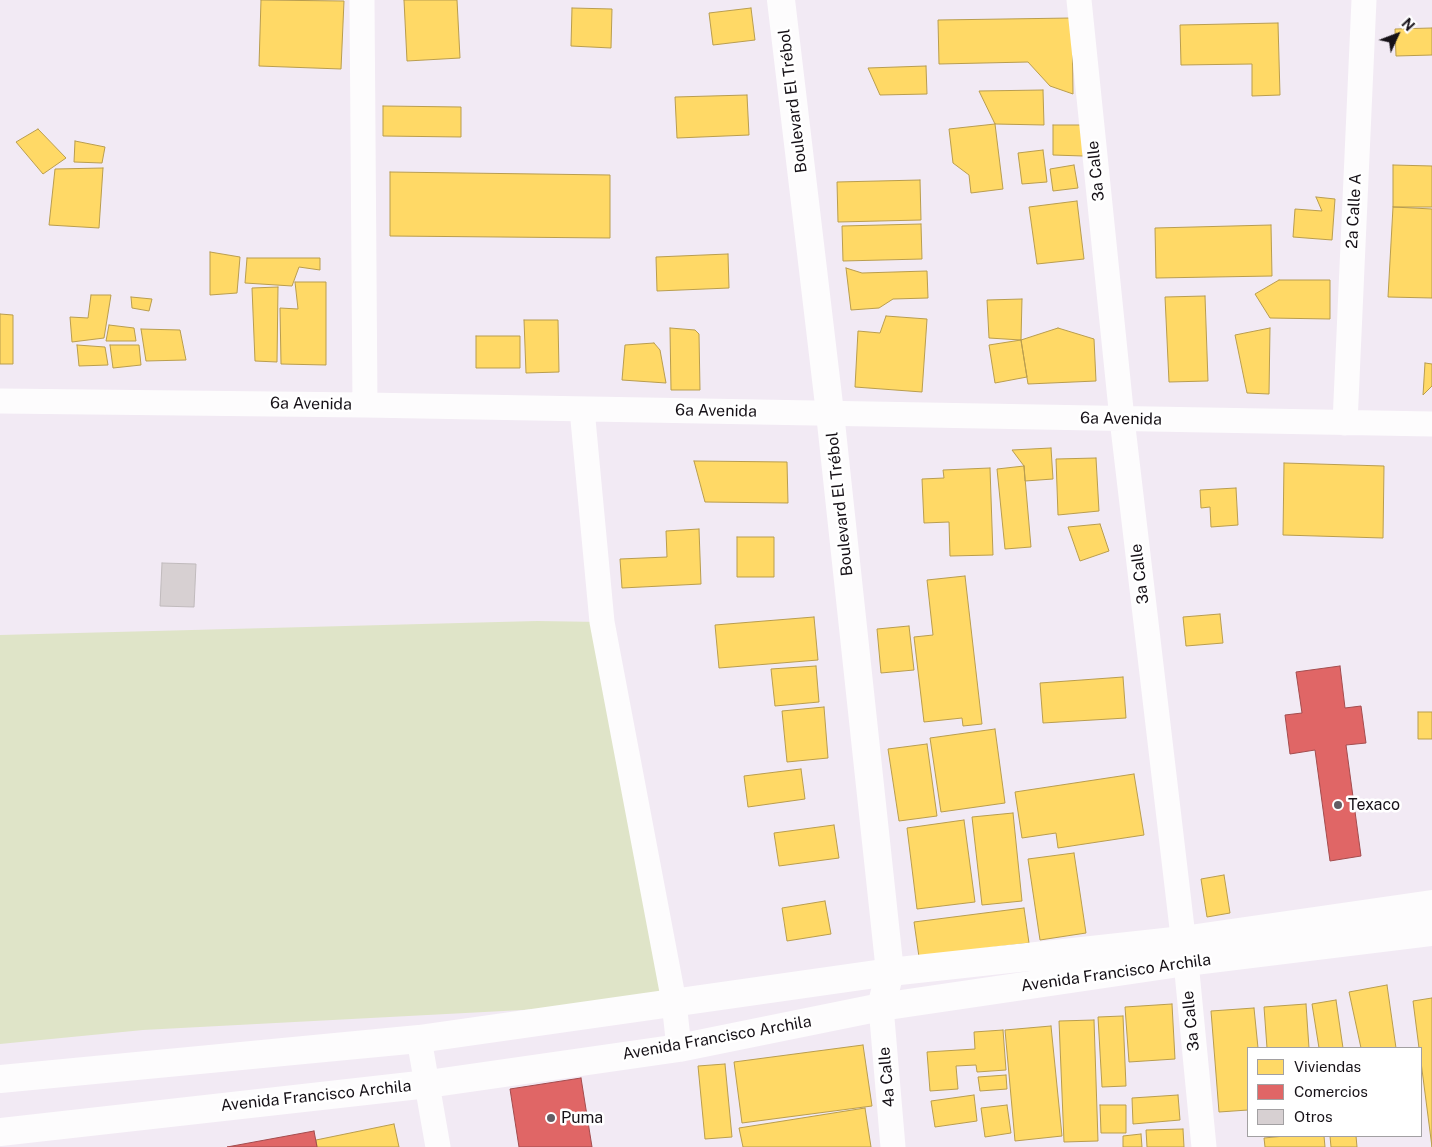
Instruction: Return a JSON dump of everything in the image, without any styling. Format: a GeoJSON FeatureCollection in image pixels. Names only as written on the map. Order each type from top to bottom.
{"type":"FeatureCollection","features":[{"type":"Feature","properties":{"kind":"main road","name":"Boulevard El Trébol"},"geometry":{"type":"LineString","coordinates":[[781,0],[830,413],[890,972],[881,1007]]}},
{"type":"Feature","properties":{"kind":"main road","name":"Avenida Francisco Archila"},"geometry":{"type":"LineString","coordinates":[[0,1132],[428,1084],[679,1048],[881,1007],[1432,904]]}},
{"type":"Feature","properties":{"kind":"main road","name":"Avenida Francisco Archila"},"geometry":{"type":"LineString","coordinates":[[0,1079],[419,1039],[890,972],[1432,932]]}},
{"type":"Feature","properties":{"kind":"street"},"geometry":{"type":"LineString","coordinates":[[362,0],[365,405]]}},
{"type":"Feature","properties":{"kind":"street","name":"3a Calle"},"geometry":{"type":"LineString","coordinates":[[1079,0],[1122,419],[1184,951],[1204,1147]]}},
{"type":"Feature","properties":{"kind":"street","name":"2a Calle A"},"geometry":{"type":"LineString","coordinates":[[1345,423],[1364,0]]}},
{"type":"Feature","properties":{"kind":"street","name":"6a Avenida"},"geometry":{"type":"LineString","coordinates":[[0,400],[1432,424]]}},
{"type":"Feature","properties":{"kind":"street"},"geometry":{"type":"LineString","coordinates":[[582,409],[602,622],[674,1002],[679,1048]]}},
{"type":"Feature","properties":{"kind":"street","name":"4a Calle"},"geometry":{"type":"LineString","coordinates":[[881,1007],[893,1147]]}},
{"type":"Feature","properties":{"kind":"street"},"geometry":{"type":"LineString","coordinates":[[419,1039],[438,1147]]}},
{"type":"Feature","properties":{"kind":"green space"},"geometry":{"type":"Polygon","coordinates":[[[537,621],[602,622],[674,1002],[143,1030],[0,1044],[0,635],[537,621]]]}},
{"type":"Feature","properties":{"kind":"building: Viviendas"},"geometry":{"type":"Polygon","coordinates":[[[261,0],[344,1],[341,69],[259,66],[261,0]]]}},
{"type":"Feature","properties":{"kind":"building: Viviendas"},"geometry":{"type":"Polygon","coordinates":[[[404,0],[457,0],[460,58],[407,61],[404,0]]]}},
{"type":"Feature","properties":{"kind":"building: Viviendas"},"geometry":{"type":"Polygon","coordinates":[[[572,8],[612,9],[611,48],[571,46],[572,8]]]}},
{"type":"Feature","properties":{"kind":"building: Viviendas"},"geometry":{"type":"Polygon","coordinates":[[[751,8],[755,40],[713,45],[709,13],[751,8]]]}},
{"type":"Feature","properties":{"kind":"building: Viviendas"},"geometry":{"type":"Polygon","coordinates":[[[1072,18],[1073,94],[1050,86],[1028,62],[939,64],[938,20],[1072,18]]]}},
{"type":"Feature","properties":{"kind":"building: Viviendas"},"geometry":{"type":"Polygon","coordinates":[[[1278,23],[1280,95],[1252,96],[1252,64],[1181,65],[1180,25],[1278,23]]]}},
{"type":"Feature","properties":{"kind":"building: Viviendas"},"geometry":{"type":"Polygon","coordinates":[[[1432,28],[1432,55],[1396,56],[1395,29],[1432,28]]]}},
{"type":"Feature","properties":{"kind":"building: Viviendas"},"geometry":{"type":"Polygon","coordinates":[[[926,66],[927,94],[880,95],[868,68],[926,66]]]}},
{"type":"Feature","properties":{"kind":"building: Viviendas"},"geometry":{"type":"Polygon","coordinates":[[[1043,90],[1044,125],[995,124],[979,91],[1043,90]]]}},
{"type":"Feature","properties":{"kind":"building: Viviendas"},"geometry":{"type":"Polygon","coordinates":[[[747,95],[749,135],[677,138],[675,97],[747,95]]]}},
{"type":"Feature","properties":{"kind":"building: Viviendas"},"geometry":{"type":"Polygon","coordinates":[[[383,106],[461,107],[461,137],[383,136],[383,106]]]}},
{"type":"Feature","properties":{"kind":"building: Viviendas"},"geometry":{"type":"Polygon","coordinates":[[[995,124],[1003,189],[971,193],[969,175],[953,163],[949,129],[995,124]]]}},
{"type":"Feature","properties":{"kind":"building: Viviendas"},"geometry":{"type":"Polygon","coordinates":[[[1053,125],[1083,125],[1083,156],[1053,155],[1053,125]]]}},
{"type":"Feature","properties":{"kind":"building: Viviendas"},"geometry":{"type":"Polygon","coordinates":[[[38,129],[66,158],[43,174],[16,142],[38,129]]]}},
{"type":"Feature","properties":{"kind":"building: Viviendas"},"geometry":{"type":"Polygon","coordinates":[[[75,141],[105,147],[102,163],[74,162],[75,141]]]}},
{"type":"Feature","properties":{"kind":"building: Viviendas"},"geometry":{"type":"Polygon","coordinates":[[[1043,150],[1047,182],[1022,184],[1018,153],[1043,150]]]}},
{"type":"Feature","properties":{"kind":"building: Viviendas"},"geometry":{"type":"Polygon","coordinates":[[[1074,165],[1078,188],[1053,191],[1050,169],[1074,165]]]}},
{"type":"Feature","properties":{"kind":"building: Viviendas"},"geometry":{"type":"Polygon","coordinates":[[[1393,165],[1432,166],[1432,207],[1393,207],[1393,165]]]}},
{"type":"Feature","properties":{"kind":"building: Viviendas"},"geometry":{"type":"Polygon","coordinates":[[[103,168],[99,228],[49,225],[55,169],[103,168]]]}},
{"type":"Feature","properties":{"kind":"building: Viviendas"},"geometry":{"type":"Polygon","coordinates":[[[390,172],[610,175],[610,238],[390,236],[390,172]]]}},
{"type":"Feature","properties":{"kind":"building: Viviendas"},"geometry":{"type":"Polygon","coordinates":[[[920,180],[921,220],[838,222],[837,182],[920,180]]]}},
{"type":"Feature","properties":{"kind":"building: Viviendas"},"geometry":{"type":"Polygon","coordinates":[[[1316,197],[1335,199],[1332,240],[1293,237],[1295,209],[1322,211],[1316,197]]]}},
{"type":"Feature","properties":{"kind":"building: Viviendas"},"geometry":{"type":"Polygon","coordinates":[[[1077,201],[1084,259],[1037,264],[1029,207],[1077,201]]]}},
{"type":"Feature","properties":{"kind":"building: Viviendas"},"geometry":{"type":"Polygon","coordinates":[[[1393,207],[1432,209],[1432,298],[1388,297],[1393,207]]]}},
{"type":"Feature","properties":{"kind":"building: Viviendas"},"geometry":{"type":"Polygon","coordinates":[[[921,224],[922,259],[843,261],[842,226],[921,224]]]}},
{"type":"Feature","properties":{"kind":"building: Viviendas"},"geometry":{"type":"Polygon","coordinates":[[[1271,225],[1272,276],[1156,278],[1155,228],[1271,225]]]}},
{"type":"Feature","properties":{"kind":"building: Viviendas"},"geometry":{"type":"Polygon","coordinates":[[[210,252],[240,257],[237,293],[210,295],[210,252]]]}},
{"type":"Feature","properties":{"kind":"building: Viviendas"},"geometry":{"type":"Polygon","coordinates":[[[728,254],[729,288],[657,291],[656,257],[728,254]]]}},
{"type":"Feature","properties":{"kind":"building: Viviendas"},"geometry":{"type":"Polygon","coordinates":[[[247,258],[320,258],[320,270],[299,267],[292,286],[245,283],[247,258]]]}},
{"type":"Feature","properties":{"kind":"building: Viviendas"},"geometry":{"type":"Polygon","coordinates":[[[846,268],[862,273],[927,271],[928,298],[893,299],[879,308],[851,310],[846,268]]]}},
{"type":"Feature","properties":{"kind":"building: Viviendas"},"geometry":{"type":"Polygon","coordinates":[[[1279,280],[1330,280],[1330,319],[1270,318],[1255,294],[1279,280]]]}},
{"type":"Feature","properties":{"kind":"building: Viviendas"},"geometry":{"type":"Polygon","coordinates":[[[295,282],[326,282],[326,365],[281,364],[280,308],[298,309],[295,282]]]}},
{"type":"Feature","properties":{"kind":"building: Viviendas"},"geometry":{"type":"Polygon","coordinates":[[[278,287],[277,362],[255,361],[252,288],[278,287]]]}},
{"type":"Feature","properties":{"kind":"building: Viviendas"},"geometry":{"type":"Polygon","coordinates":[[[91,295],[111,295],[104,338],[72,342],[70,317],[88,318],[91,295]]]}},
{"type":"Feature","properties":{"kind":"building: Viviendas"},"geometry":{"type":"Polygon","coordinates":[[[1205,296],[1208,381],[1169,382],[1165,297],[1205,296]]]}},
{"type":"Feature","properties":{"kind":"building: Viviendas"},"geometry":{"type":"Polygon","coordinates":[[[131,297],[152,299],[149,311],[132,308],[131,297]]]}},
{"type":"Feature","properties":{"kind":"building: Viviendas"},"geometry":{"type":"Polygon","coordinates":[[[1022,299],[1021,340],[989,338],[987,300],[1022,299]]]}},
{"type":"Feature","properties":{"kind":"building: Viviendas"},"geometry":{"type":"Polygon","coordinates":[[[0,314],[13,315],[13,364],[0,364],[0,314]]]}},
{"type":"Feature","properties":{"kind":"building: Viviendas"},"geometry":{"type":"Polygon","coordinates":[[[886,316],[927,319],[922,392],[855,387],[858,331],[880,333],[886,316]]]}},
{"type":"Feature","properties":{"kind":"building: Viviendas"},"geometry":{"type":"Polygon","coordinates":[[[524,320],[558,320],[559,372],[526,373],[524,320]]]}},
{"type":"Feature","properties":{"kind":"building: Viviendas"},"geometry":{"type":"Polygon","coordinates":[[[109,325],[134,328],[136,341],[106,341],[109,325]]]}},
{"type":"Feature","properties":{"kind":"building: Viviendas"},"geometry":{"type":"Polygon","coordinates":[[[670,328],[695,330],[699,334],[700,390],[671,390],[670,328]]]}},
{"type":"Feature","properties":{"kind":"building: Viviendas"},"geometry":{"type":"Polygon","coordinates":[[[1058,328],[1094,339],[1096,381],[1028,384],[1021,340],[1058,328]]]}},
{"type":"Feature","properties":{"kind":"building: Viviendas"},"geometry":{"type":"Polygon","coordinates":[[[1270,328],[1269,394],[1247,393],[1235,335],[1270,328]]]}},
{"type":"Feature","properties":{"kind":"building: Viviendas"},"geometry":{"type":"Polygon","coordinates":[[[141,329],[180,330],[186,360],[146,361],[141,329]]]}},
{"type":"Feature","properties":{"kind":"building: Viviendas"},"geometry":{"type":"Polygon","coordinates":[[[476,336],[520,336],[520,368],[476,368],[476,336]]]}},
{"type":"Feature","properties":{"kind":"building: Viviendas"},"geometry":{"type":"Polygon","coordinates":[[[1021,340],[1027,377],[995,383],[989,345],[1021,340]]]}},
{"type":"Feature","properties":{"kind":"building: Viviendas"},"geometry":{"type":"Polygon","coordinates":[[[654,343],[660,350],[666,383],[622,380],[625,345],[654,343]]]}},
{"type":"Feature","properties":{"kind":"building: Viviendas"},"geometry":{"type":"Polygon","coordinates":[[[77,345],[105,347],[108,365],[79,366],[77,345]]]}},
{"type":"Feature","properties":{"kind":"building: Viviendas"},"geometry":{"type":"Polygon","coordinates":[[[110,345],[139,345],[141,365],[113,368],[110,345]]]}},
{"type":"Feature","properties":{"kind":"building: Viviendas"},"geometry":{"type":"Polygon","coordinates":[[[1425,363],[1432,364],[1432,386],[1423,395],[1425,363]]]}},
{"type":"Feature","properties":{"kind":"building: Viviendas"},"geometry":{"type":"Polygon","coordinates":[[[1051,448],[1053,479],[1025,481],[1024,466],[1012,450],[1051,448]]]}},
{"type":"Feature","properties":{"kind":"building: Viviendas"},"geometry":{"type":"Polygon","coordinates":[[[1096,458],[1099,511],[1058,515],[1056,459],[1096,458]]]}},
{"type":"Feature","properties":{"kind":"building: Viviendas"},"geometry":{"type":"Polygon","coordinates":[[[694,461],[787,462],[788,503],[705,502],[694,461]]]}},
{"type":"Feature","properties":{"kind":"building: Viviendas"},"geometry":{"type":"Polygon","coordinates":[[[1284,463],[1384,466],[1383,538],[1283,535],[1284,463]]]}},
{"type":"Feature","properties":{"kind":"building: Viviendas"},"geometry":{"type":"Polygon","coordinates":[[[1024,466],[1031,547],[1005,549],[997,469],[1024,466]]]}},
{"type":"Feature","properties":{"kind":"building: Viviendas"},"geometry":{"type":"Polygon","coordinates":[[[990,468],[993,555],[950,556],[949,522],[924,523],[922,479],[944,478],[943,470],[990,468]]]}},
{"type":"Feature","properties":{"kind":"building: Viviendas"},"geometry":{"type":"Polygon","coordinates":[[[1236,488],[1238,525],[1211,527],[1210,507],[1201,508],[1200,490],[1236,488]]]}},
{"type":"Feature","properties":{"kind":"building: Viviendas"},"geometry":{"type":"Polygon","coordinates":[[[1100,524],[1109,551],[1080,561],[1068,527],[1100,524]]]}},
{"type":"Feature","properties":{"kind":"building: Viviendas"},"geometry":{"type":"Polygon","coordinates":[[[699,529],[701,584],[622,588],[620,559],[667,557],[666,531],[699,529]]]}},
{"type":"Feature","properties":{"kind":"building: Viviendas"},"geometry":{"type":"Polygon","coordinates":[[[737,537],[774,537],[774,577],[737,577],[737,537]]]}},
{"type":"Feature","properties":{"kind":"building: Viviendas"},"geometry":{"type":"Polygon","coordinates":[[[965,576],[982,724],[963,726],[962,718],[924,722],[914,637],[933,635],[927,580],[965,576]]]}},
{"type":"Feature","properties":{"kind":"building: Viviendas"},"geometry":{"type":"Polygon","coordinates":[[[1220,614],[1223,643],[1186,646],[1183,617],[1220,614]]]}},
{"type":"Feature","properties":{"kind":"building: Viviendas"},"geometry":{"type":"Polygon","coordinates":[[[814,617],[818,660],[719,668],[715,625],[814,617]]]}},
{"type":"Feature","properties":{"kind":"building: Viviendas"},"geometry":{"type":"Polygon","coordinates":[[[909,626],[914,670],[881,673],[877,629],[909,626]]]}},
{"type":"Feature","properties":{"kind":"building: Viviendas"},"geometry":{"type":"Polygon","coordinates":[[[816,666],[819,702],[775,706],[771,669],[816,666]]]}},
{"type":"Feature","properties":{"kind":"building: Viviendas"},"geometry":{"type":"Polygon","coordinates":[[[1123,677],[1126,718],[1043,723],[1040,683],[1123,677]]]}},
{"type":"Feature","properties":{"kind":"building: Viviendas"},"geometry":{"type":"Polygon","coordinates":[[[824,707],[828,758],[787,762],[782,711],[824,707]]]}},
{"type":"Feature","properties":{"kind":"building: Viviendas"},"geometry":{"type":"Polygon","coordinates":[[[1418,712],[1432,712],[1432,739],[1418,739],[1418,712]]]}},
{"type":"Feature","properties":{"kind":"building: Viviendas"},"geometry":{"type":"Polygon","coordinates":[[[995,729],[1005,803],[941,812],[930,738],[995,729]]]}},
{"type":"Feature","properties":{"kind":"building: Viviendas"},"geometry":{"type":"Polygon","coordinates":[[[927,744],[937,816],[899,821],[888,749],[927,744]]]}},
{"type":"Feature","properties":{"kind":"building: Viviendas"},"geometry":{"type":"Polygon","coordinates":[[[801,769],[805,799],[748,807],[744,776],[801,769]]]}},
{"type":"Feature","properties":{"kind":"building: Viviendas"},"geometry":{"type":"Polygon","coordinates":[[[1134,774],[1144,835],[1058,848],[1056,833],[1022,838],[1015,792],[1134,774]]]}},
{"type":"Feature","properties":{"kind":"building: Viviendas"},"geometry":{"type":"Polygon","coordinates":[[[1013,813],[1022,901],[982,905],[972,817],[1013,813]]]}},
{"type":"Feature","properties":{"kind":"building: Viviendas"},"geometry":{"type":"Polygon","coordinates":[[[964,820],[975,902],[917,909],[907,828],[964,820]]]}},
{"type":"Feature","properties":{"kind":"building: Viviendas"},"geometry":{"type":"Polygon","coordinates":[[[834,825],[839,858],[779,866],[774,833],[834,825]]]}},
{"type":"Feature","properties":{"kind":"building: Viviendas"},"geometry":{"type":"Polygon","coordinates":[[[1074,853],[1086,933],[1040,940],[1028,859],[1074,853]]]}},
{"type":"Feature","properties":{"kind":"building: Viviendas"},"geometry":{"type":"Polygon","coordinates":[[[1224,875],[1230,913],[1207,917],[1201,879],[1224,875]]]}},
{"type":"Feature","properties":{"kind":"building: Viviendas"},"geometry":{"type":"Polygon","coordinates":[[[825,901],[831,934],[787,941],[782,908],[825,901]]]}},
{"type":"Feature","properties":{"kind":"building: Viviendas"},"geometry":{"type":"Polygon","coordinates":[[[1024,908],[1029,943],[919,957],[914,922],[1024,908]]]}},
{"type":"Feature","properties":{"kind":"building: Viviendas"},"geometry":{"type":"Polygon","coordinates":[[[1387,985],[1396,1047],[1361,1047],[1349,992],[1387,985]]]}},
{"type":"Feature","properties":{"kind":"building: Viviendas"},"geometry":{"type":"Polygon","coordinates":[[[1432,998],[1432,1147],[1422,1070],[1422,1047],[1419,1047],[1413,1001],[1432,998]]]}},
{"type":"Feature","properties":{"kind":"building: Viviendas"},"geometry":{"type":"Polygon","coordinates":[[[1336,1000],[1343,1047],[1319,1047],[1312,1004],[1336,1000]]]}},
{"type":"Feature","properties":{"kind":"building: Viviendas"},"geometry":{"type":"Polygon","coordinates":[[[1172,1004],[1175,1059],[1129,1062],[1125,1007],[1172,1004]]]}},
{"type":"Feature","properties":{"kind":"building: Viviendas"},"geometry":{"type":"Polygon","coordinates":[[[1306,1004],[1309,1047],[1267,1047],[1264,1007],[1306,1004]]]}},
{"type":"Feature","properties":{"kind":"building: Viviendas"},"geometry":{"type":"Polygon","coordinates":[[[1254,1008],[1258,1047],[1247,1047],[1247,1110],[1219,1112],[1211,1011],[1254,1008]]]}},
{"type":"Feature","properties":{"kind":"building: Viviendas"},"geometry":{"type":"Polygon","coordinates":[[[1123,1016],[1126,1086],[1102,1087],[1098,1017],[1123,1016]]]}},
{"type":"Feature","properties":{"kind":"building: Viviendas"},"geometry":{"type":"Polygon","coordinates":[[[1094,1020],[1098,1141],[1064,1142],[1059,1021],[1094,1020]]]}},
{"type":"Feature","properties":{"kind":"building: Viviendas"},"geometry":{"type":"Polygon","coordinates":[[[1051,1026],[1062,1136],[1015,1141],[1005,1030],[1051,1026]]]}},
{"type":"Feature","properties":{"kind":"building: Viviendas"},"geometry":{"type":"Polygon","coordinates":[[[1003,1030],[1006,1070],[977,1072],[976,1065],[956,1066],[958,1089],[930,1091],[927,1052],[975,1049],[974,1032],[1003,1030]]]}},
{"type":"Feature","properties":{"kind":"building: Viviendas"},"geometry":{"type":"Polygon","coordinates":[[[863,1045],[872,1106],[742,1123],[734,1062],[863,1045]]]}},
{"type":"Feature","properties":{"kind":"building: Viviendas"},"geometry":{"type":"Polygon","coordinates":[[[725,1064],[732,1137],[705,1139],[698,1066],[725,1064]]]}},
{"type":"Feature","properties":{"kind":"building: Viviendas"},"geometry":{"type":"Polygon","coordinates":[[[1006,1075],[1007,1089],[980,1091],[978,1077],[1006,1075]]]}},
{"type":"Feature","properties":{"kind":"building: Viviendas"},"geometry":{"type":"Polygon","coordinates":[[[974,1095],[977,1121],[935,1127],[931,1101],[974,1095]]]}},
{"type":"Feature","properties":{"kind":"building: Viviendas"},"geometry":{"type":"Polygon","coordinates":[[[1178,1095],[1180,1120],[1133,1124],[1132,1098],[1178,1095]]]}},
{"type":"Feature","properties":{"kind":"building: Viviendas"},"geometry":{"type":"Polygon","coordinates":[[[1007,1105],[1011,1133],[985,1137],[981,1108],[1007,1105]]]}},
{"type":"Feature","properties":{"kind":"building: Viviendas"},"geometry":{"type":"Polygon","coordinates":[[[1100,1105],[1126,1105],[1126,1133],[1101,1133],[1100,1105]]]}},
{"type":"Feature","properties":{"kind":"building: Viviendas"},"geometry":{"type":"Polygon","coordinates":[[[865,1108],[871,1147],[743,1147],[739,1128],[865,1108]]]}},
{"type":"Feature","properties":{"kind":"building: Viviendas"},"geometry":{"type":"Polygon","coordinates":[[[394,1124],[399,1147],[317,1147],[316,1140],[394,1124]]]}},
{"type":"Feature","properties":{"kind":"building: Viviendas"},"geometry":{"type":"Polygon","coordinates":[[[1183,1129],[1184,1147],[1147,1147],[1146,1130],[1183,1129]]]}},
{"type":"Feature","properties":{"kind":"building: Viviendas"},"geometry":{"type":"Polygon","coordinates":[[[1141,1134],[1142,1147],[1123,1147],[1123,1136],[1141,1134]]]}},
{"type":"Feature","properties":{"kind":"building: Viviendas"},"geometry":{"type":"Polygon","coordinates":[[[1324,1137],[1325,1147],[1265,1147],[1264,1138],[1324,1137]]]}},
{"type":"Feature","properties":{"kind":"building: Viviendas"},"geometry":{"type":"Polygon","coordinates":[[[1330,1137],[1356,1137],[1357,1147],[1331,1147],[1330,1137]]]}},
{"type":"Feature","properties":{"kind":"building: Comercios","name":"Texaco"},"geometry":{"type":"Polygon","coordinates":[[[1340,666],[1345,708],[1361,706],[1366,743],[1346,745],[1361,856],[1330,861],[1315,750],[1290,754],[1285,715],[1302,713],[1296,672],[1340,666]]]}},
{"type":"Feature","properties":{"kind":"building: Comercios","name":"Puma"},"geometry":{"type":"Polygon","coordinates":[[[581,1078],[592,1147],[519,1147],[510,1089],[581,1078]]]}},
{"type":"Feature","properties":{"kind":"building: Comercios"},"geometry":{"type":"Polygon","coordinates":[[[314,1131],[317,1147],[227,1147],[314,1131]]]}},
{"type":"Feature","properties":{"kind":"building: Otros"},"geometry":{"type":"Polygon","coordinates":[[[162,563],[196,564],[194,607],[160,606],[162,563]]]}},
{"type":"Feature","properties":{"kind":"place","name":"Texaco"},"geometry":{"type":"Point","coordinates":[1338,805]}},
{"type":"Feature","properties":{"kind":"place","name":"Puma"},"geometry":{"type":"Point","coordinates":[551,1118]}}]}
